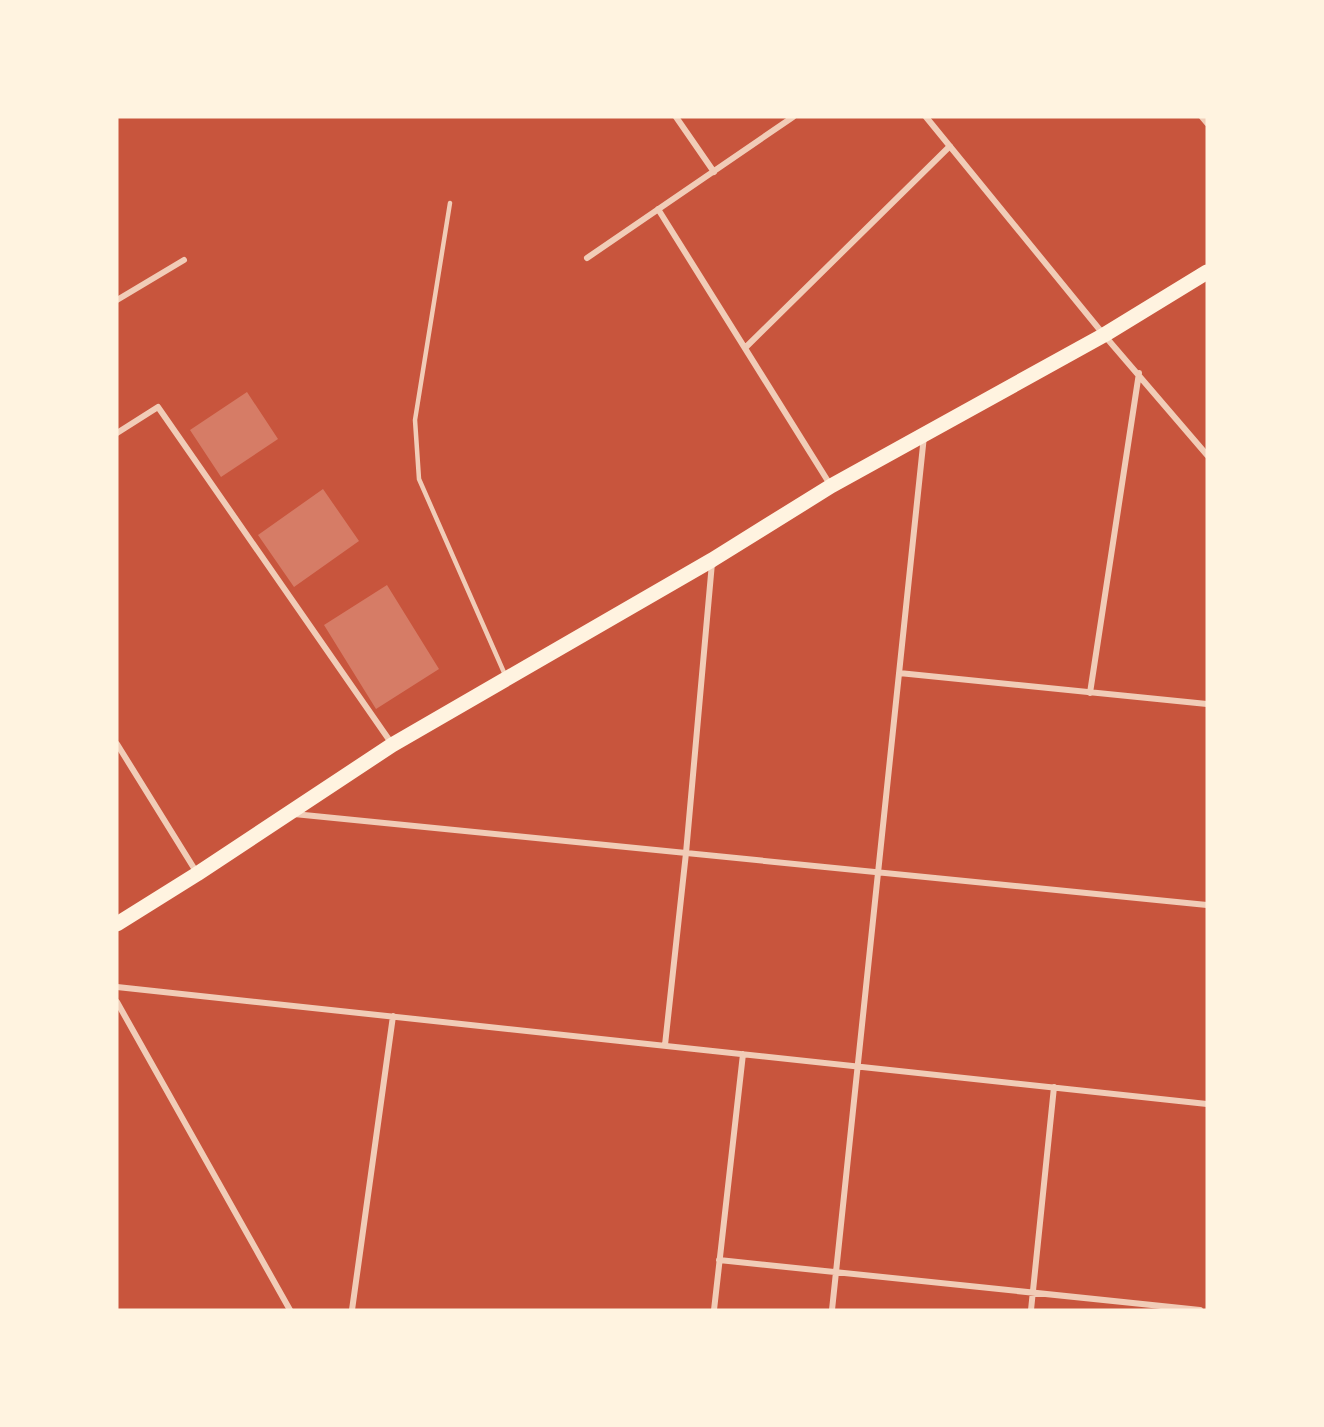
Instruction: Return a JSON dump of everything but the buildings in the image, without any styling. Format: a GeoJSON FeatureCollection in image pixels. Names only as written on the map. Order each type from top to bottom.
{"type":"FeatureCollection","features":[{"type":"Feature","properties":{"kind":"main road"},"geometry":{"type":"LineString","coordinates":[[117,924],[392,745],[712,560],[831,486],[1104,335],[1207,272]]}},
{"type":"Feature","properties":{"kind":"street"},"geometry":{"type":"LineString","coordinates":[[676,117],[714,172]]}},
{"type":"Feature","properties":{"kind":"street"},"geometry":{"type":"LineString","coordinates":[[587,258],[793,117]]}},
{"type":"Feature","properties":{"kind":"street"},"geometry":{"type":"LineString","coordinates":[[926,117],[1104,335],[1139,373],[1207,455]]}},
{"type":"Feature","properties":{"kind":"street"},"geometry":{"type":"LineString","coordinates":[[1202,117],[1207,123]]}},
{"type":"Feature","properties":{"kind":"street"},"geometry":{"type":"LineString","coordinates":[[745,348],[950,146]]}},
{"type":"Feature","properties":{"kind":"street"},"geometry":{"type":"LineString","coordinates":[[658,209],[831,486]]}},
{"type":"Feature","properties":{"kind":"street"},"geometry":{"type":"LineString","coordinates":[[117,300],[184,260]]}},
{"type":"Feature","properties":{"kind":"street"},"geometry":{"type":"LineString","coordinates":[[1090,693],[1139,373]]}},
{"type":"Feature","properties":{"kind":"street"},"geometry":{"type":"LineString","coordinates":[[117,433],[158,407],[392,745]]}},
{"type":"Feature","properties":{"kind":"street"},"geometry":{"type":"LineString","coordinates":[[832,1310],[924,435]]}},
{"type":"Feature","properties":{"kind":"street"},"geometry":{"type":"LineString","coordinates":[[665,1046],[687,853],[712,560]]}},
{"type":"Feature","properties":{"kind":"street"},"geometry":{"type":"LineString","coordinates":[[899,674],[1207,704]]}},
{"type":"Feature","properties":{"kind":"street"},"geometry":{"type":"LineString","coordinates":[[117,744],[197,874]]}},
{"type":"Feature","properties":{"kind":"street"},"geometry":{"type":"LineString","coordinates":[[290,813],[1207,905]]}},
{"type":"Feature","properties":{"kind":"street"},"geometry":{"type":"LineString","coordinates":[[117,987],[1207,1104]]}},
{"type":"Feature","properties":{"kind":"street"},"geometry":{"type":"LineString","coordinates":[[117,1002],[290,1310]]}},
{"type":"Feature","properties":{"kind":"street"},"geometry":{"type":"LineString","coordinates":[[352,1310],[393,1016]]}},
{"type":"Feature","properties":{"kind":"street"},"geometry":{"type":"LineString","coordinates":[[714,1310],[743,1054]]}},
{"type":"Feature","properties":{"kind":"street"},"geometry":{"type":"LineString","coordinates":[[1031,1310],[1054,1087]]}},
{"type":"Feature","properties":{"kind":"street"},"geometry":{"type":"LineString","coordinates":[[719,1260],[1200,1310]]}},
{"type":"Feature","properties":{"kind":"lane"},"geometry":{"type":"LineString","coordinates":[[450,203],[415,420],[419,479],[506,679]]}}]}
